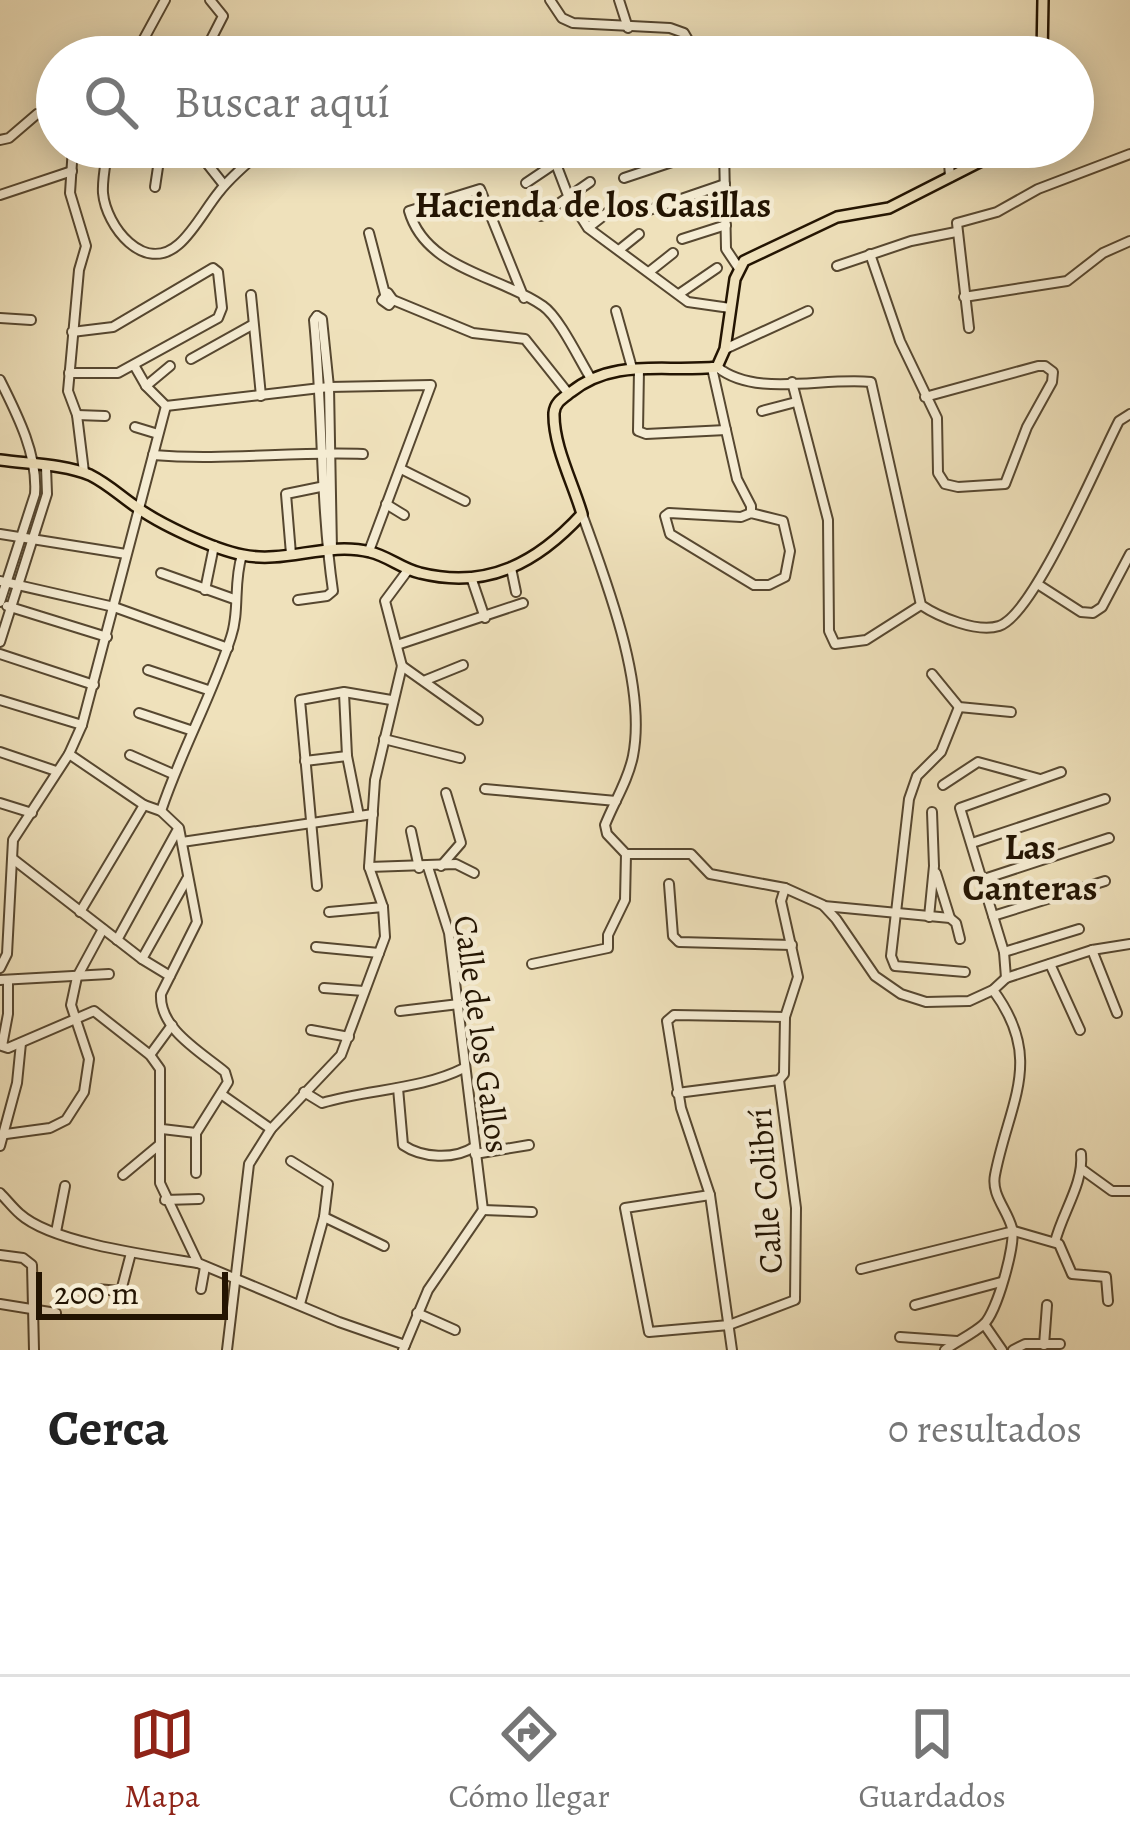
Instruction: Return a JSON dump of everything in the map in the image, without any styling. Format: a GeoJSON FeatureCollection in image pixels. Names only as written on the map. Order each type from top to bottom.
{"type":"FeatureCollection","features":[{"type":"Feature","properties":{"kind":"main road"},"geometry":{"type":"LineString","coordinates":[[1042,0],[1042,36]]}},
{"type":"Feature","properties":{"kind":"main road"},"geometry":{"type":"LineString","coordinates":[[0,460],[84,472],[114,488],[137,508],[242,555],[369,551],[408,570],[437,576],[471,577],[511,568],[553,545],[582,514],[554,412],[568,393],[590,377],[636,368],[715,368],[725,349],[738,267],[837,217],[889,208],[968,168]]}},
{"type":"Feature","properties":{"kind":"street"},"geometry":{"type":"LineString","coordinates":[[145,36],[165,0]]}},
{"type":"Feature","properties":{"kind":"street"},"geometry":{"type":"LineString","coordinates":[[209,0],[223,16],[213,36]]}},
{"type":"Feature","properties":{"kind":"street"},"geometry":{"type":"LineString","coordinates":[[550,0],[562,18],[573,23],[670,28],[686,36]]}},
{"type":"Feature","properties":{"kind":"street"},"geometry":{"type":"LineString","coordinates":[[619,0],[628,28]]}},
{"type":"Feature","properties":{"kind":"street"},"geometry":{"type":"LineString","coordinates":[[0,140],[36,115]]}},
{"type":"Feature","properties":{"kind":"street"},"geometry":{"type":"LineString","coordinates":[[1094,167],[1130,154]]}},
{"type":"Feature","properties":{"kind":"street"},"geometry":{"type":"LineString","coordinates":[[72,168],[72,207],[87,238],[68,391],[77,415],[84,472]]}},
{"type":"Feature","properties":{"kind":"street"},"geometry":{"type":"LineString","coordinates":[[106,168],[103,196],[125,242],[136,250],[165,251],[179,244],[243,168]]}},
{"type":"Feature","properties":{"kind":"street"},"geometry":{"type":"LineString","coordinates":[[155,187],[158,168]]}},
{"type":"Feature","properties":{"kind":"street"},"geometry":{"type":"LineString","coordinates":[[211,168],[224,185]]}},
{"type":"Feature","properties":{"kind":"street"},"geometry":{"type":"LineString","coordinates":[[526,183],[550,168]]}},
{"type":"Feature","properties":{"kind":"street"},"geometry":{"type":"LineString","coordinates":[[557,168],[568,198],[588,228],[700,307],[730,308]]}},
{"type":"Feature","properties":{"kind":"street"},"geometry":{"type":"LineString","coordinates":[[624,178],[655,168]]}},
{"type":"Feature","properties":{"kind":"street"},"geometry":{"type":"LineString","coordinates":[[723,168],[726,249],[738,267]]}},
{"type":"Feature","properties":{"kind":"street"},"geometry":{"type":"LineString","coordinates":[[949,168],[950,177]]}},
{"type":"Feature","properties":{"kind":"street"},"geometry":{"type":"LineString","coordinates":[[969,328],[956,232],[961,219],[998,212],[1038,188],[1092,168]]}},
{"type":"Feature","properties":{"kind":"street"},"geometry":{"type":"LineString","coordinates":[[0,195],[72,171]]}},
{"type":"Feature","properties":{"kind":"street"},"geometry":{"type":"LineString","coordinates":[[541,216],[590,182]]}},
{"type":"Feature","properties":{"kind":"street"},"geometry":{"type":"LineString","coordinates":[[649,210],[725,184]]}},
{"type":"Feature","properties":{"kind":"street"},"geometry":{"type":"LineString","coordinates":[[524,298],[480,188],[409,211],[427,247],[524,298],[547,308],[590,377]]}},
{"type":"Feature","properties":{"kind":"street"},"geometry":{"type":"LineString","coordinates":[[588,228],[616,206]]}},
{"type":"Feature","properties":{"kind":"street"},"geometry":{"type":"LineString","coordinates":[[682,239],[726,225]]}},
{"type":"Feature","properties":{"kind":"street"},"geometry":{"type":"LineString","coordinates":[[837,266],[956,232]]}},
{"type":"Feature","properties":{"kind":"street"},"geometry":{"type":"LineString","coordinates":[[369,233],[389,297],[473,333],[525,339],[568,393]]}},
{"type":"Feature","properties":{"kind":"street"},"geometry":{"type":"LineString","coordinates":[[619,250],[639,234]]}},
{"type":"Feature","properties":{"kind":"street"},"geometry":{"type":"LineString","coordinates":[[964,297],[1067,281],[1103,253],[1130,241]]}},
{"type":"Feature","properties":{"kind":"street"},"geometry":{"type":"LineString","coordinates":[[649,272],[673,253]]}},
{"type":"Feature","properties":{"kind":"street"},"geometry":{"type":"LineString","coordinates":[[870,254],[900,341],[925,397],[937,418],[940,479],[958,488],[997,486],[1009,479],[1053,372],[1038,366],[925,397]]}},
{"type":"Feature","properties":{"kind":"street"},"geometry":{"type":"LineString","coordinates":[[679,294],[717,268]]}},
{"type":"Feature","properties":{"kind":"street"},"geometry":{"type":"LineString","coordinates":[[70,373],[118,373],[218,318],[222,308],[217,269],[112,327],[72,332]]}},
{"type":"Feature","properties":{"kind":"street"},"geometry":{"type":"LineString","coordinates":[[251,295],[261,396]]}},
{"type":"Feature","properties":{"kind":"street"},"geometry":{"type":"LineString","coordinates":[[616,311],[636,368],[638,430],[646,434],[726,430]]}},
{"type":"Feature","properties":{"kind":"street"},"geometry":{"type":"LineString","coordinates":[[725,349],[808,311]]}},
{"type":"Feature","properties":{"kind":"street"},"geometry":{"type":"LineString","coordinates":[[325,387],[317,316],[322,319],[328,453],[329,552]]}},
{"type":"Feature","properties":{"kind":"street"},"geometry":{"type":"LineString","coordinates":[[0,318],[31,320]]}},
{"type":"Feature","properties":{"kind":"street"},"geometry":{"type":"LineString","coordinates":[[190,359],[253,325]]}},
{"type":"Feature","properties":{"kind":"street"},"geometry":{"type":"LineString","coordinates":[[134,365],[166,406]]}},
{"type":"Feature","properties":{"kind":"street"},"geometry":{"type":"LineString","coordinates":[[146,386],[170,366]]}},
{"type":"Feature","properties":{"kind":"street"},"geometry":{"type":"LineString","coordinates":[[715,368],[765,386],[871,382],[920,605],[934,614],[994,628],[1015,618],[1039,585],[1103,451],[1120,421],[1130,414]]}},
{"type":"Feature","properties":{"kind":"street"},"geometry":{"type":"LineString","coordinates":[[715,368],[737,479],[751,513]]}},
{"type":"Feature","properties":{"kind":"street"},"geometry":{"type":"LineString","coordinates":[[0,380],[33,465],[35,494],[26,538]]}},
{"type":"Feature","properties":{"kind":"street"},"geometry":{"type":"LineString","coordinates":[[792,382],[828,520],[829,631],[836,644],[866,640],[920,605]]}},
{"type":"Feature","properties":{"kind":"street"},"geometry":{"type":"LineString","coordinates":[[166,406],[325,387],[431,385],[369,551]]}},
{"type":"Feature","properties":{"kind":"street"},"geometry":{"type":"LineString","coordinates":[[762,411],[796,402]]}},
{"type":"Feature","properties":{"kind":"street"},"geometry":{"type":"LineString","coordinates":[[0,968],[8,954],[14,840],[82,725],[166,406]]}},
{"type":"Feature","properties":{"kind":"street"},"geometry":{"type":"LineString","coordinates":[[77,415],[106,416]]}},
{"type":"Feature","properties":{"kind":"street"},"geometry":{"type":"LineString","coordinates":[[135,427],[158,434]]}},
{"type":"Feature","properties":{"kind":"street"},"geometry":{"type":"LineString","coordinates":[[298,600],[331,595],[328,453]]}},
{"type":"Feature","properties":{"kind":"street"},"geometry":{"type":"LineString","coordinates":[[153,455],[363,454]]}},
{"type":"Feature","properties":{"kind":"street"},"geometry":{"type":"LineString","coordinates":[[0,642],[8,583],[47,494],[46,467]]}},
{"type":"Feature","properties":{"kind":"street"},"geometry":{"type":"LineString","coordinates":[[401,469],[465,501]]}},
{"type":"Feature","properties":{"kind":"street"},"geometry":{"type":"LineString","coordinates":[[291,554],[286,494],[326,486]]}},
{"type":"Feature","properties":{"kind":"street"},"geometry":{"type":"LineString","coordinates":[[386,504],[404,515]]}},
{"type":"Feature","properties":{"kind":"street"},"geometry":{"type":"LineString","coordinates":[[751,513],[777,518],[786,527],[788,570],[769,586],[754,585],[676,539],[665,516],[741,517],[751,513]]}},
{"type":"Feature","properties":{"kind":"street"},"geometry":{"type":"LineString","coordinates":[[532,964],[608,948],[608,935],[625,900],[626,854],[607,834],[605,825],[634,751],[634,710],[619,619],[582,514]]}},
{"type":"Feature","properties":{"kind":"street"},"geometry":{"type":"LineString","coordinates":[[0,534],[126,554]]}},
{"type":"Feature","properties":{"kind":"street"},"geometry":{"type":"LineString","coordinates":[[205,590],[214,546]]}},
{"type":"Feature","properties":{"kind":"street"},"geometry":{"type":"LineString","coordinates":[[1039,585],[1082,612],[1094,613],[1102,607],[1130,554]]}},
{"type":"Feature","properties":{"kind":"street"},"geometry":{"type":"LineString","coordinates":[[161,812],[234,629],[233,599],[242,555]]}},
{"type":"Feature","properties":{"kind":"street"},"geometry":{"type":"LineString","coordinates":[[511,568],[516,592]]}},
{"type":"Feature","properties":{"kind":"street"},"geometry":{"type":"LineString","coordinates":[[227,1350],[249,1164],[271,1129],[340,1055],[386,937],[383,907],[368,867],[375,780],[402,666],[385,601],[408,570]]}},
{"type":"Feature","properties":{"kind":"street"},"geometry":{"type":"LineString","coordinates":[[161,573],[233,599]]}},
{"type":"Feature","properties":{"kind":"street"},"geometry":{"type":"LineString","coordinates":[[471,577],[485,618]]}},
{"type":"Feature","properties":{"kind":"street"},"geometry":{"type":"LineString","coordinates":[[8,583],[114,607],[228,648]]}},
{"type":"Feature","properties":{"kind":"street"},"geometry":{"type":"LineString","coordinates":[[397,645],[523,603]]}},
{"type":"Feature","properties":{"kind":"street"},"geometry":{"type":"LineString","coordinates":[[4,606],[107,637]]}},
{"type":"Feature","properties":{"kind":"street"},"geometry":{"type":"LineString","coordinates":[[0,654],[94,685]]}},
{"type":"Feature","properties":{"kind":"street"},"geometry":{"type":"LineString","coordinates":[[424,681],[463,665]]}},
{"type":"Feature","properties":{"kind":"street"},"geometry":{"type":"LineString","coordinates":[[402,666],[478,719]]}},
{"type":"Feature","properties":{"kind":"street"},"geometry":{"type":"LineString","coordinates":[[148,670],[208,690]]}},
{"type":"Feature","properties":{"kind":"street"},"geometry":{"type":"LineString","coordinates":[[932,674],[959,707],[1011,712]]}},
{"type":"Feature","properties":{"kind":"street"},"geometry":{"type":"LineString","coordinates":[[317,886],[300,700],[344,692],[392,700]]}},
{"type":"Feature","properties":{"kind":"street"},"geometry":{"type":"LineString","coordinates":[[344,692],[346,755],[359,816]]}},
{"type":"Feature","properties":{"kind":"street"},"geometry":{"type":"LineString","coordinates":[[0,700],[82,725]]}},
{"type":"Feature","properties":{"kind":"street"},"geometry":{"type":"LineString","coordinates":[[959,707],[941,752],[913,786],[891,956],[895,966],[965,972]]}},
{"type":"Feature","properties":{"kind":"street"},"geometry":{"type":"LineString","coordinates":[[139,713],[190,730]]}},
{"type":"Feature","properties":{"kind":"street"},"geometry":{"type":"LineString","coordinates":[[384,740],[460,758]]}},
{"type":"Feature","properties":{"kind":"street"},"geometry":{"type":"LineString","coordinates":[[0,752],[56,771]]}},
{"type":"Feature","properties":{"kind":"street"},"geometry":{"type":"LineString","coordinates":[[69,754],[179,828],[197,922],[160,1005],[172,1025],[225,1072],[228,1082],[196,1133],[196,1172]]}},
{"type":"Feature","properties":{"kind":"street"},"geometry":{"type":"LineString","coordinates":[[130,755],[173,774]]}},
{"type":"Feature","properties":{"kind":"street"},"geometry":{"type":"LineString","coordinates":[[305,761],[346,755]]}},
{"type":"Feature","properties":{"kind":"street"},"geometry":{"type":"LineString","coordinates":[[943,785],[978,762],[1041,779]]}},
{"type":"Feature","properties":{"kind":"street"},"geometry":{"type":"LineString","coordinates":[[1006,978],[1004,952],[960,808],[1061,772]]}},
{"type":"Feature","properties":{"kind":"street"},"geometry":{"type":"LineString","coordinates":[[485,789],[616,801]]}},
{"type":"Feature","properties":{"kind":"street"},"geometry":{"type":"LineString","coordinates":[[441,866],[461,843],[446,793]]}},
{"type":"Feature","properties":{"kind":"street"},"geometry":{"type":"LineString","coordinates":[[972,843],[1105,799]]}},
{"type":"Feature","properties":{"kind":"street"},"geometry":{"type":"LineString","coordinates":[[0,803],[32,813]]}},
{"type":"Feature","properties":{"kind":"street"},"geometry":{"type":"LineString","coordinates":[[80,912],[144,806]]}},
{"type":"Feature","properties":{"kind":"street"},"geometry":{"type":"LineString","coordinates":[[929,917],[932,812]]}},
{"type":"Feature","properties":{"kind":"street"},"geometry":{"type":"LineString","coordinates":[[182,842],[373,814]]}},
{"type":"Feature","properties":{"kind":"street"},"geometry":{"type":"LineString","coordinates":[[117,940],[179,828]]}},
{"type":"Feature","properties":{"kind":"street","name":"Calle de los Gallos"},"geometry":{"type":"LineString","coordinates":[[411,831],[449,933],[483,1210]]}},
{"type":"Feature","properties":{"kind":"street"},"geometry":{"type":"LineString","coordinates":[[984,879],[1109,838]]}},
{"type":"Feature","properties":{"kind":"street"},"geometry":{"type":"LineString","coordinates":[[626,854],[685,852],[710,874],[785,888],[823,905],[950,919],[956,922],[960,939]]}},
{"type":"Feature","properties":{"kind":"street"},"geometry":{"type":"LineString","coordinates":[[12,859],[170,976]]}},
{"type":"Feature","properties":{"kind":"street"},"geometry":{"type":"LineString","coordinates":[[368,867],[464,866],[474,872]]}},
{"type":"Feature","properties":{"kind":"street"},"geometry":{"type":"LineString","coordinates":[[934,866],[950,919]]}},
{"type":"Feature","properties":{"kind":"street"},"geometry":{"type":"LineString","coordinates":[[142,959],[187,879]]}},
{"type":"Feature","properties":{"kind":"street"},"geometry":{"type":"LineString","coordinates":[[993,916],[1105,880]]}},
{"type":"Feature","properties":{"kind":"street"},"geometry":{"type":"LineString","coordinates":[[669,884],[673,936],[680,942],[793,945]]}},
{"type":"Feature","properties":{"kind":"street"},"geometry":{"type":"LineString","coordinates":[[677,1093],[779,1080],[786,1067],[785,1017],[799,977],[781,901],[785,888]]}},
{"type":"Feature","properties":{"kind":"street"},"geometry":{"type":"LineString","coordinates":[[823,905],[875,976],[901,994],[926,1002],[956,1004],[993,990],[1006,978],[1092,950],[1130,944]]}},
{"type":"Feature","properties":{"kind":"street"},"geometry":{"type":"LineString","coordinates":[[329,912],[383,907]]}},
{"type":"Feature","properties":{"kind":"street"},"geometry":{"type":"LineString","coordinates":[[6,1134],[50,1128],[67,1120],[78,1105],[89,1059],[71,1005],[76,977],[103,929]]}},
{"type":"Feature","properties":{"kind":"street"},"geometry":{"type":"LineString","coordinates":[[1004,952],[1079,929]]}},
{"type":"Feature","properties":{"kind":"street"},"geometry":{"type":"LineString","coordinates":[[316,947],[379,953]]}},
{"type":"Feature","properties":{"kind":"street"},"geometry":{"type":"LineString","coordinates":[[1092,950],[1118,1013]]}},
{"type":"Feature","properties":{"kind":"street"},"geometry":{"type":"LineString","coordinates":[[1050,964],[1080,1030]]}},
{"type":"Feature","properties":{"kind":"street"},"geometry":{"type":"LineString","coordinates":[[110,974],[4,981],[8,1014],[2,1046],[8,1048],[94,1012],[150,1054],[160,1069],[162,1130],[157,1166],[165,1200],[202,1265],[201,1289]]}},
{"type":"Feature","properties":{"kind":"street"},"geometry":{"type":"LineString","coordinates":[[324,988],[364,991]]}},
{"type":"Feature","properties":{"kind":"street"},"geometry":{"type":"LineString","coordinates":[[945,1350],[985,1324],[993,1312],[1014,1231],[993,1182],[1021,1079],[1020,1043],[1016,1024],[993,990]]}},
{"type":"Feature","properties":{"kind":"street"},"geometry":{"type":"LineString","coordinates":[[400,1011],[459,1004]]}},
{"type":"Feature","properties":{"kind":"street"},"geometry":{"type":"LineString","coordinates":[[732,1350],[710,1195],[677,1093],[669,1017],[785,1017]]}},
{"type":"Feature","properties":{"kind":"street"},"geometry":{"type":"LineString","coordinates":[[150,1054],[172,1025]]}},
{"type":"Feature","properties":{"kind":"street"},"geometry":{"type":"LineString","coordinates":[[311,1030],[349,1037]]}},
{"type":"Feature","properties":{"kind":"street"},"geometry":{"type":"LineString","coordinates":[[0,1146],[21,1042]]}},
{"type":"Feature","properties":{"kind":"street"},"geometry":{"type":"LineString","coordinates":[[304,1092],[322,1103],[440,1081],[464,1068]]}},
{"type":"Feature","properties":{"kind":"street","name":"Calle Colibrí"},"geometry":{"type":"LineString","coordinates":[[729,1325],[791,1304],[796,1295],[796,1208],[779,1080]]}},
{"type":"Feature","properties":{"kind":"street"},"geometry":{"type":"LineString","coordinates":[[398,1088],[403,1145],[408,1150],[450,1156],[529,1145]]}},
{"type":"Feature","properties":{"kind":"street"},"geometry":{"type":"LineString","coordinates":[[221,1094],[271,1129]]}},
{"type":"Feature","properties":{"kind":"street"},"geometry":{"type":"LineString","coordinates":[[162,1130],[196,1133]]}},
{"type":"Feature","properties":{"kind":"street"},"geometry":{"type":"LineString","coordinates":[[123,1174],[160,1144]]}},
{"type":"Feature","properties":{"kind":"street"},"geometry":{"type":"LineString","coordinates":[[1081,1154],[1083,1170],[1071,1189],[1055,1242],[1072,1274],[1106,1277],[1108,1301]]}},
{"type":"Feature","properties":{"kind":"street"},"geometry":{"type":"LineString","coordinates":[[291,1161],[328,1184],[324,1217],[300,1304]]}},
{"type":"Feature","properties":{"kind":"street"},"geometry":{"type":"LineString","coordinates":[[1083,1170],[1112,1191],[1130,1191]]}},
{"type":"Feature","properties":{"kind":"street"},"geometry":{"type":"LineString","coordinates":[[56,1232],[65,1186]]}},
{"type":"Feature","properties":{"kind":"street"},"geometry":{"type":"LineString","coordinates":[[0,1193],[21,1216],[56,1232],[131,1253],[202,1265],[404,1347],[428,1291],[483,1210],[532,1212]]}},
{"type":"Feature","properties":{"kind":"street"},"geometry":{"type":"LineString","coordinates":[[710,1195],[630,1206],[625,1213],[649,1332],[729,1325]]}},
{"type":"Feature","properties":{"kind":"street"},"geometry":{"type":"LineString","coordinates":[[165,1200],[199,1199]]}},
{"type":"Feature","properties":{"kind":"street"},"geometry":{"type":"LineString","coordinates":[[324,1217],[384,1246]]}},
{"type":"Feature","properties":{"kind":"street"},"geometry":{"type":"LineString","coordinates":[[861,1269],[1014,1231],[1055,1242]]}},
{"type":"Feature","properties":{"kind":"street"},"geometry":{"type":"LineString","coordinates":[[95,1289],[122,1291],[131,1253]]}},
{"type":"Feature","properties":{"kind":"street"},"geometry":{"type":"LineString","coordinates":[[0,1256],[29,1260],[34,1350]]}},
{"type":"Feature","properties":{"kind":"street"},"geometry":{"type":"LineString","coordinates":[[915,1305],[1002,1282]]}},
{"type":"Feature","properties":{"kind":"street"},"geometry":{"type":"LineString","coordinates":[[0,1304],[56,1312]]}},
{"type":"Feature","properties":{"kind":"street"},"geometry":{"type":"LineString","coordinates":[[1044,1345],[1047,1305]]}},
{"type":"Feature","properties":{"kind":"street"},"geometry":{"type":"LineString","coordinates":[[417,1313],[454,1330]]}},
{"type":"Feature","properties":{"kind":"street"},"geometry":{"type":"LineString","coordinates":[[985,1324],[1002,1350]]}},
{"type":"Feature","properties":{"kind":"street"},"geometry":{"type":"LineString","coordinates":[[900,1337],[956,1341]]}},
{"type":"Feature","properties":{"kind":"street"},"geometry":{"type":"LineString","coordinates":[[1013,1350],[1024,1344],[1060,1344]]}},
{"type":"Feature","properties":{"kind":"district","name":"Hacienda de los Casillas"},"geometry":{"type":"Point","coordinates":[593,204]}},
{"type":"Feature","properties":{"kind":"district","name":"Las Canteras"},"geometry":{"type":"Point","coordinates":[1030,866]}}]}
